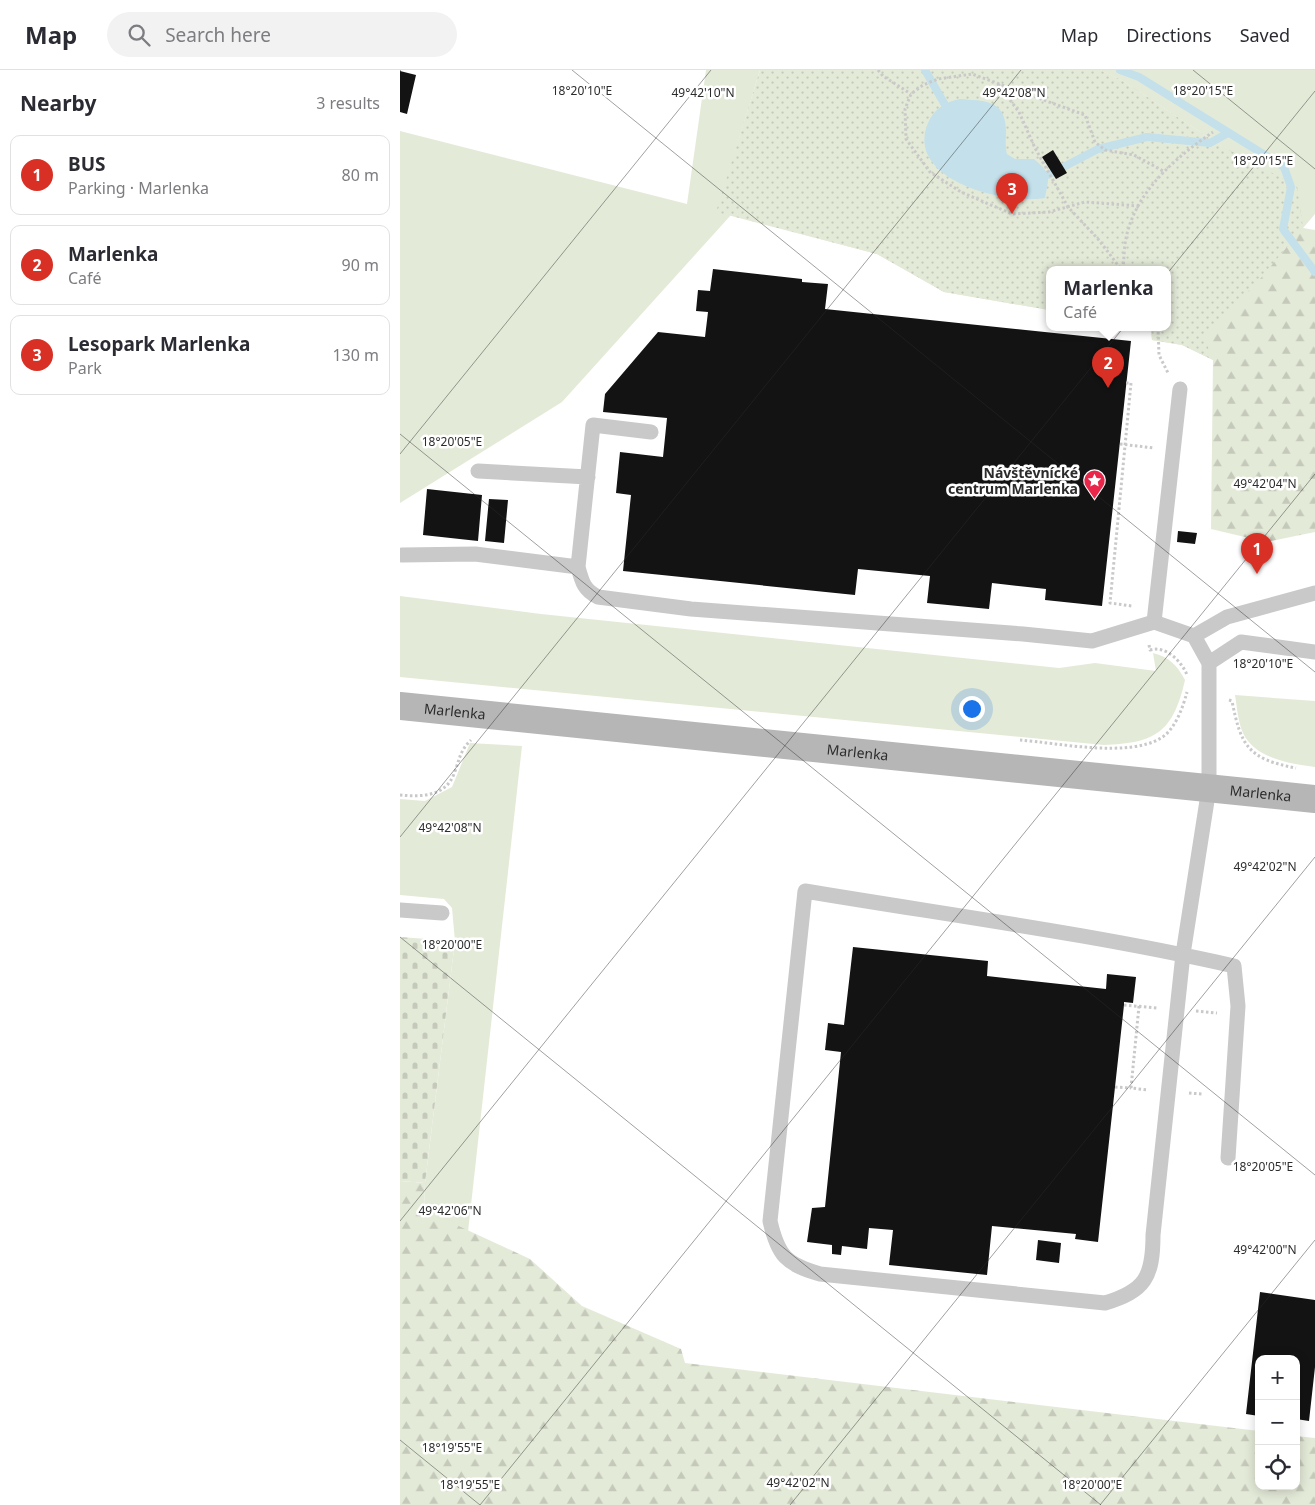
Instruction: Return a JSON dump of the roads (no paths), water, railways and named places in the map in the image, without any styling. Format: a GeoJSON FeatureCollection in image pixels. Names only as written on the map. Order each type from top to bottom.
{"type":"FeatureCollection","features":[{"type":"Feature","properties":{"kind":"main road","name":"Marlenka"},"geometry":{"type":"LineString","coordinates":[[400,706],[1315,799]]}},
{"type":"Feature","properties":{"kind":"lane"},"geometry":{"type":"LineString","coordinates":[[1148,624],[1180,389]]}},
{"type":"Feature","properties":{"kind":"lane"},"geometry":{"type":"LineString","coordinates":[[651,432],[593,425],[578,567],[582,583],[588,592],[598,598],[691,610],[1023,634],[1092,641],[1148,624],[1194,636],[1210,663],[1208,788],[1183,954],[1153,1235],[1153,1259],[1145,1281],[1126,1296],[1105,1303],[820,1274],[794,1266],[780,1250],[774,1238],[770,1221],[806,891],[1183,954],[1234,966],[1238,1006],[1228,1158]]}},
{"type":"Feature","properties":{"kind":"lane"},"geometry":{"type":"LineString","coordinates":[[478,471],[588,477]]}},
{"type":"Feature","properties":{"kind":"lane"},"geometry":{"type":"LineString","coordinates":[[402,555],[475,554],[578,567]]}},
{"type":"Feature","properties":{"kind":"lane"},"geometry":{"type":"LineString","coordinates":[[1194,636],[1226,617],[1315,593]]}},
{"type":"Feature","properties":{"kind":"lane"},"geometry":{"type":"LineString","coordinates":[[1210,663],[1241,642],[1315,652]]}},
{"type":"Feature","properties":{"kind":"lane"},"geometry":{"type":"LineString","coordinates":[[400,910],[442,913]]}},
{"type":"Feature","properties":{"kind":"water"},"geometry":{"type":"Polygon","coordinates":[[[960,99],[977,100],[992,104],[1002,112],[1005,120],[1007,154],[1015,159],[1034,159],[1044,168],[1048,176],[1045,198],[1007,197],[985,192],[963,184],[944,174],[931,160],[925,143],[928,123],[933,114],[941,107],[960,99]]]}},
{"type":"Feature","properties":{"kind":"waterway"},"geometry":{"type":"LineString","coordinates":[[925,70],[948,110]]}},
{"type":"Feature","properties":{"kind":"waterway"},"geometry":{"type":"LineString","coordinates":[[1120,70],[1139,77],[1284,167],[1291,187],[1283,229],[1315,272]]}},
{"type":"Feature","properties":{"kind":"waterway"},"geometry":{"type":"LineString","coordinates":[[1040,175],[1048,175],[1098,149],[1147,137],[1210,143],[1228,133]]}},
{"type":"Feature","properties":{"kind":"place","name":"Lesopark Marlenka"},"geometry":{"type":"Point","coordinates":[1012,214]}},
{"type":"Feature","properties":{"kind":"place","name":"Marlenka"},"geometry":{"type":"Point","coordinates":[1108,388]}},
{"type":"Feature","properties":{"kind":"place","name":"Návštěvnícké centrum Marlenka"},"geometry":{"type":"Point","coordinates":[1094,500]}},
{"type":"Feature","properties":{"kind":"place","name":"BUS"},"geometry":{"type":"Point","coordinates":[1257,574]}}]}
